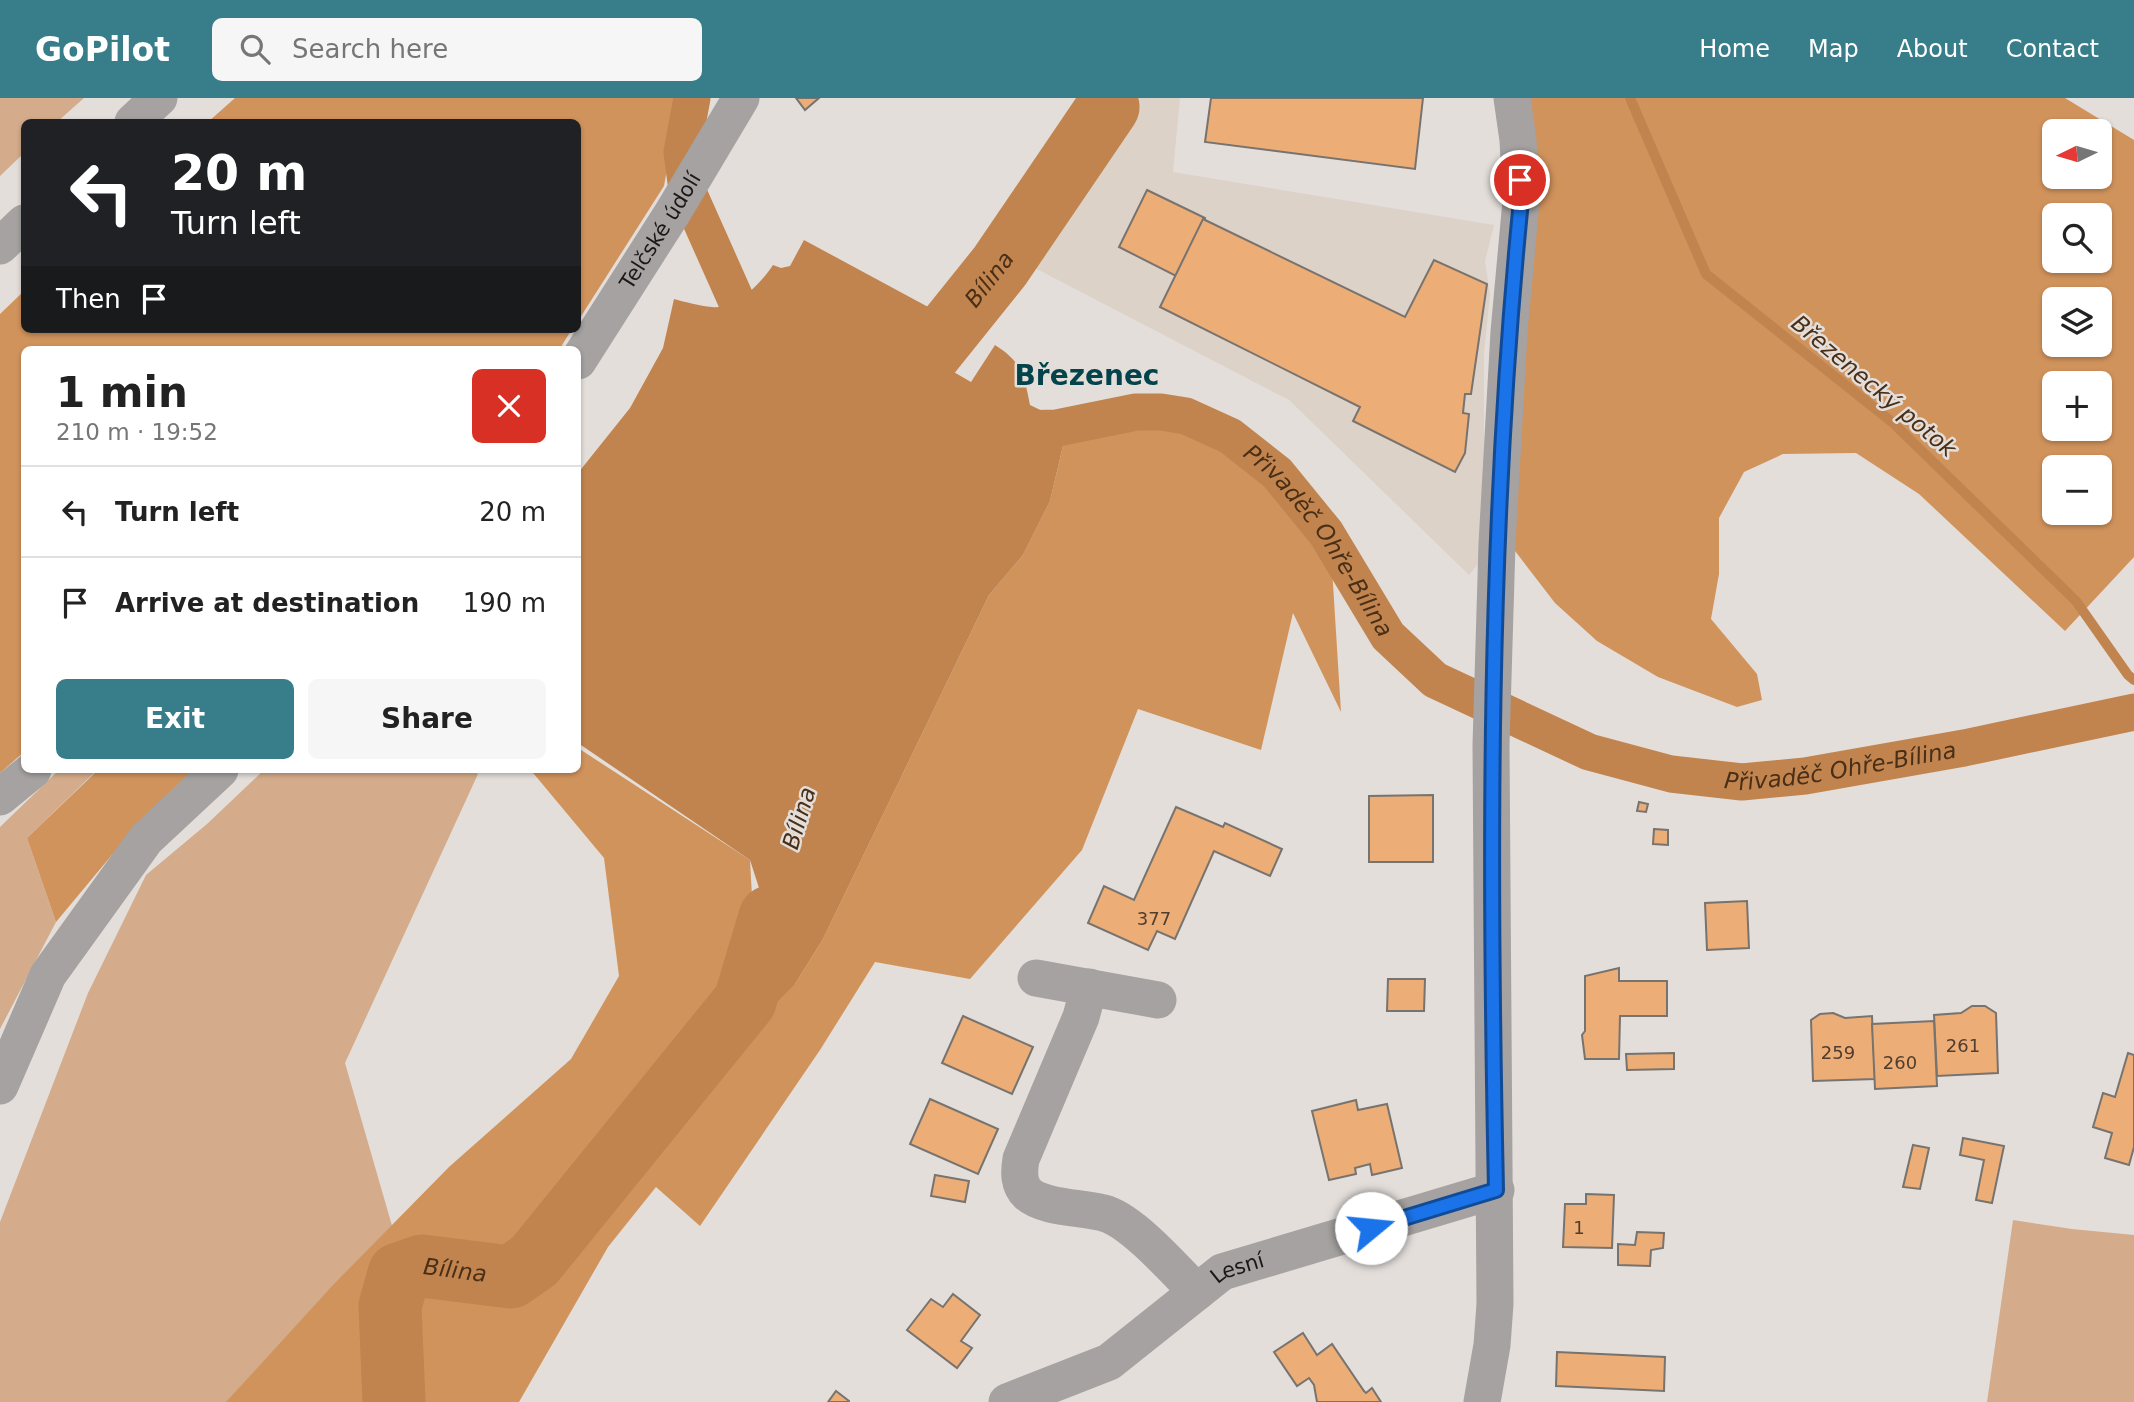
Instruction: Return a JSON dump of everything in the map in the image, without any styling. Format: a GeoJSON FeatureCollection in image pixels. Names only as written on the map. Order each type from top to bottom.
{"type":"FeatureCollection","features":[{"type":"Feature","properties":{"kind":"street"},"geometry":{"type":"LineString","coordinates":[[136,119],[159,98]]}},
{"type":"Feature","properties":{"kind":"street","name":"Telčské údolí"},"geometry":{"type":"LineString","coordinates":[[581,356],[711,151],[741,98]]}},
{"type":"Feature","properties":{"kind":"street"},"geometry":{"type":"LineString","coordinates":[[1482,1402],[1492,1345],[1495,1304],[1491,746],[1497,544],[1507,359],[1521,201],[1518,140],[1512,98]]}},
{"type":"Feature","properties":{"kind":"street"},"geometry":{"type":"LineString","coordinates":[[0,246],[21,226]]}},
{"type":"Feature","properties":{"kind":"street"},"geometry":{"type":"LineString","coordinates":[[0,797],[29,773]]}},
{"type":"Feature","properties":{"kind":"street"},"geometry":{"type":"LineString","coordinates":[[0,1086],[48,975],[146,839],[217,773]]}},
{"type":"Feature","properties":{"kind":"street"},"geometry":{"type":"LineString","coordinates":[[1036,978],[1158,1000]]}},
{"type":"Feature","properties":{"kind":"street"},"geometry":{"type":"LineString","coordinates":[[1089,987],[1081,1017],[1021,1159],[1019,1174],[1026,1192],[1037,1200],[1107,1215],[1126,1225],[1198,1292]]}},
{"type":"Feature","properties":{"kind":"street","name":"Lesní"},"geometry":{"type":"LineString","coordinates":[[1007,1402],[1109,1362],[1222,1272],[1496,1190]]}},
{"type":"Feature","properties":{"kind":"shaded area"},"geometry":{"type":"Polygon","coordinates":[[[0,98],[84,98],[60,119],[21,119],[21,156],[0,176],[0,98]]]}},
{"type":"Feature","properties":{"kind":"shaded area"},"geometry":{"type":"Polygon","coordinates":[[[235,98],[680,98],[664,186],[581,316],[581,119],[211,119],[235,98]]]}},
{"type":"Feature","properties":{"kind":"shaded area"},"geometry":{"type":"Polygon","coordinates":[[[1082,98],[1180,98],[1173,172],[1494,225],[1485,261],[1490,295],[1484,354],[1484,557],[1469,575],[1289,400],[1029,265],[1119,116],[1108,107],[1091,105],[1082,98]]]}},
{"type":"Feature","properties":{"kind":"shaded area"},"geometry":{"type":"Polygon","coordinates":[[[1527,98],[2065,98],[2100,119],[2042,119],[2042,189],[2112,189],[2112,127],[2134,140],[2134,557],[2065,631],[1919,494],[1856,453],[1783,454],[1744,472],[1719,518],[1719,574],[1711,619],[1757,674],[1762,700],[1737,707],[1658,677],[1597,641],[1555,603],[1512,547],[1527,98]]]}},
{"type":"Feature","properties":{"kind":"shaded area"},"geometry":{"type":"Polygon","coordinates":[[[21,294],[21,333],[570,333],[561,346],[21,346],[21,755],[0,773],[0,314],[21,294]]]}},
{"type":"Feature","properties":{"kind":"shaded area"},"geometry":{"type":"Polygon","coordinates":[[[1157,418],[1181,424],[1239,453],[1276,482],[1331,552],[1341,712],[1293,613],[1261,750],[1138,709],[1082,850],[970,979],[875,962],[820,1050],[700,1226],[656,1187],[608,1247],[519,1402],[226,1402],[333,1285],[449,1167],[571,1059],[619,976],[604,858],[533,773],[581,773],[581,750],[750,860],[753,915],[795,984],[823,939],[989,595],[1023,555],[1050,501],[1066,433],[1124,420],[1157,418]]]}},
{"type":"Feature","properties":{"kind":"shaded area"},"geometry":{"type":"Polygon","coordinates":[[[56,773],[94,773],[27,838],[56,922],[0,1029],[0,827],[56,773]]]}},
{"type":"Feature","properties":{"kind":"shaded area"},"geometry":{"type":"Polygon","coordinates":[[[95,773],[198,773],[121,844],[56,922],[27,838],[95,773]]]}},
{"type":"Feature","properties":{"kind":"shaded area"},"geometry":{"type":"Polygon","coordinates":[[[261,773],[478,774],[345,1063],[395,1236],[367,1402],[0,1402],[0,1222],[88,993],[146,875],[207,824],[261,773]]]}},
{"type":"Feature","properties":{"kind":"shaded area"},"geometry":{"type":"Polygon","coordinates":[[[2013,1220],[2134,1235],[2134,1402],[1987,1402],[2013,1220]]]}},
{"type":"Feature","properties":{"kind":"water"},"geometry":{"type":"Polygon","coordinates":[[[804,240],[930,308],[863,408],[885,426],[970,330],[973,333],[952,371],[971,382],[995,345],[1011,357],[1020,370],[1030,405],[1063,421],[1066,433],[1050,501],[1023,555],[989,595],[823,939],[795,984],[771,1008],[745,1001],[723,981],[728,947],[753,915],[760,891],[750,860],[581,745],[581,469],[630,408],[663,348],[674,299],[721,307],[747,294],[773,265],[781,268],[790,266],[804,240]]]}},
{"type":"Feature","properties":{"kind":"building"},"geometry":{"type":"Polygon","coordinates":[[[796,98],[819,98],[805,110],[796,98]]]}},
{"type":"Feature","properties":{"kind":"building"},"geometry":{"type":"Polygon","coordinates":[[[1211,98],[1423,98],[1415,169],[1205,142],[1211,98]]]}},
{"type":"Feature","properties":{"kind":"building"},"geometry":{"type":"Polygon","coordinates":[[[1147,190],[1205,218],[1176,276],[1119,247],[1147,190]]]}},
{"type":"Feature","properties":{"kind":"building"},"geometry":{"type":"Polygon","coordinates":[[[1203,219],[1405,317],[1434,260],[1487,284],[1471,394],[1465,394],[1463,413],[1469,414],[1465,453],[1455,472],[1353,421],[1360,407],[1160,307],[1203,219]]]}},
{"type":"Feature","properties":{"kind":"building"},"geometry":{"type":"Polygon","coordinates":[[[1433,795],[1433,862],[1369,862],[1369,796],[1433,795]]]}},
{"type":"Feature","properties":{"kind":"building"},"geometry":{"type":"Polygon","coordinates":[[[1639,802],[1648,804],[1646,812],[1637,811],[1639,802]]]}},
{"type":"Feature","properties":{"kind":"building"},"geometry":{"type":"Polygon","coordinates":[[[1176,807],[1223,827],[1225,823],[1282,849],[1270,876],[1214,851],[1175,939],[1157,931],[1148,950],[1088,923],[1104,886],[1134,900],[1176,807]]]}},
{"type":"Feature","properties":{"kind":"building"},"geometry":{"type":"Polygon","coordinates":[[[1654,829],[1668,830],[1668,845],[1653,844],[1654,829]]]}},
{"type":"Feature","properties":{"kind":"building"},"geometry":{"type":"Polygon","coordinates":[[[1747,901],[1749,948],[1707,950],[1705,903],[1747,901]]]}},
{"type":"Feature","properties":{"kind":"building"},"geometry":{"type":"Polygon","coordinates":[[[1619,968],[1619,981],[1667,981],[1667,1016],[1620,1016],[1619,1059],[1585,1059],[1582,1035],[1585,1031],[1585,976],[1619,968]]]}},
{"type":"Feature","properties":{"kind":"building"},"geometry":{"type":"Polygon","coordinates":[[[1388,979],[1425,979],[1424,1011],[1387,1011],[1388,979]]]}},
{"type":"Feature","properties":{"kind":"building"},"geometry":{"type":"Polygon","coordinates":[[[1972,1006],[1985,1006],[1996,1013],[1998,1073],[1937,1076],[1934,1015],[1961,1013],[1972,1006]]]}},
{"type":"Feature","properties":{"kind":"building"},"geometry":{"type":"Polygon","coordinates":[[[1833,1013],[1845,1018],[1872,1016],[1875,1079],[1813,1081],[1811,1020],[1820,1014],[1833,1013]]]}},
{"type":"Feature","properties":{"kind":"building"},"geometry":{"type":"Polygon","coordinates":[[[963,1016],[1033,1047],[1012,1094],[942,1063],[963,1016]]]}},
{"type":"Feature","properties":{"kind":"building"},"geometry":{"type":"Polygon","coordinates":[[[1934,1021],[1937,1086],[1875,1089],[1872,1024],[1934,1021]]]}},
{"type":"Feature","properties":{"kind":"building"},"geometry":{"type":"Polygon","coordinates":[[[1674,1053],[1674,1069],[1627,1070],[1626,1054],[1674,1053]]]}},
{"type":"Feature","properties":{"kind":"building"},"geometry":{"type":"Polygon","coordinates":[[[2128,1053],[2134,1055],[2134,1147],[2129,1165],[2105,1158],[2112,1133],[2093,1127],[2103,1093],[2115,1097],[2128,1053]]]}},
{"type":"Feature","properties":{"kind":"building"},"geometry":{"type":"Polygon","coordinates":[[[930,1099],[998,1129],[978,1174],[910,1144],[930,1099]]]}},
{"type":"Feature","properties":{"kind":"building"},"geometry":{"type":"Polygon","coordinates":[[[1356,1100],[1358,1110],[1387,1104],[1402,1168],[1372,1175],[1370,1164],[1355,1168],[1356,1174],[1329,1180],[1312,1111],[1356,1100]]]}},
{"type":"Feature","properties":{"kind":"building"},"geometry":{"type":"Polygon","coordinates":[[[1963,1138],[2004,1146],[1992,1203],[1976,1200],[1984,1160],[1960,1155],[1963,1138]]]}},
{"type":"Feature","properties":{"kind":"building"},"geometry":{"type":"Polygon","coordinates":[[[1913,1145],[1929,1148],[1920,1189],[1903,1187],[1913,1145]]]}},
{"type":"Feature","properties":{"kind":"building"},"geometry":{"type":"Polygon","coordinates":[[[935,1175],[969,1181],[965,1202],[931,1196],[935,1175]]]}},
{"type":"Feature","properties":{"kind":"building"},"geometry":{"type":"Polygon","coordinates":[[[1586,1194],[1614,1195],[1612,1248],[1563,1247],[1565,1204],[1586,1204],[1586,1194]]]}},
{"type":"Feature","properties":{"kind":"building"},"geometry":{"type":"Polygon","coordinates":[[[1637,1232],[1664,1233],[1663,1248],[1651,1250],[1650,1266],[1618,1265],[1618,1244],[1635,1245],[1637,1232]]]}},
{"type":"Feature","properties":{"kind":"building"},"geometry":{"type":"Polygon","coordinates":[[[953,1294],[980,1315],[961,1341],[972,1348],[957,1368],[907,1330],[931,1299],[943,1307],[953,1294]]]}},
{"type":"Feature","properties":{"kind":"building"},"geometry":{"type":"Polygon","coordinates":[[[1303,1333],[1317,1355],[1332,1344],[1364,1391],[1366,1393],[1372,1388],[1381,1402],[1317,1402],[1314,1385],[1309,1378],[1297,1386],[1274,1352],[1303,1333]]]}},
{"type":"Feature","properties":{"kind":"building"},"geometry":{"type":"Polygon","coordinates":[[[1557,1352],[1665,1357],[1664,1391],[1556,1386],[1557,1352]]]}},
{"type":"Feature","properties":{"kind":"building"},"geometry":{"type":"Polygon","coordinates":[[[836,1391],[849,1401],[849,1402],[828,1402],[836,1391]]]}},
{"type":"Feature","properties":{"kind":"waterway","name":"Přivaděč Ohře-Bílina"},"geometry":{"type":"LineString","coordinates":[[692,98],[682,152],[687,190],[736,300],[771,337]]}},
{"type":"Feature","properties":{"kind":"waterway","name":"Březenecký potok"},"geometry":{"type":"LineString","coordinates":[[1630,98],[1706,274],[1892,422],[2076,601],[2134,680]]}},
{"type":"Feature","properties":{"kind":"waterway","name":"Bílina"},"geometry":{"type":"LineString","coordinates":[[855,501],[866,433],[1000,266],[1108,107]]}},
{"type":"Feature","properties":{"kind":"waterway","name":"Přivaděč Ohře-Bílina"},"geometry":{"type":"LineString","coordinates":[[1016,429],[1057,428],[1136,412],[1161,412],[1186,416],[1230,436],[1277,473],[1326,533],[1388,636],[1435,680],[1589,752],[1671,774],[1742,782],[1805,776],[1964,748],[2134,712]]}},
{"type":"Feature","properties":{"kind":"waterway","name":"Bílina"},"geometry":{"type":"LineString","coordinates":[[394,1402],[390,1306],[399,1274],[422,1266],[511,1277],[534,1261],[745,1001],[770,917]]}},
{"type":"Feature","properties":{"kind":"district","name":"Březenec"},"geometry":{"type":"Point","coordinates":[1087,375]}},
{"type":"Feature","properties":{"kind":"route"},"geometry":{"type":"LineString","coordinates":[[1371,1228],[1496,1190],[1491,746],[1497,544],[1509,332],[1521,201],[1520,180]]}}]}
